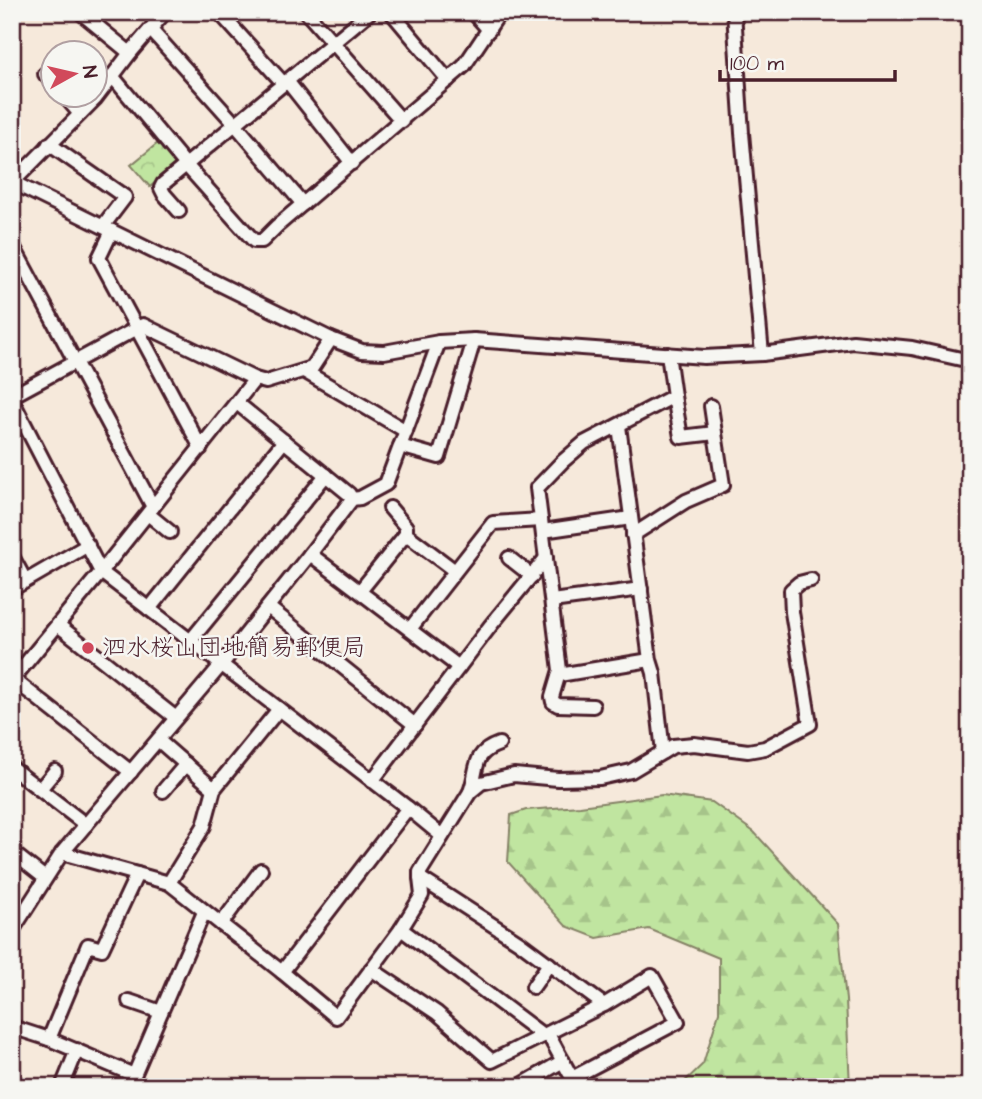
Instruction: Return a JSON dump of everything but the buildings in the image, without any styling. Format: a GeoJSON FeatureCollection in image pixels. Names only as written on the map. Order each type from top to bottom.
{"type":"FeatureCollection","features":[{"type":"Feature","properties":{"kind":"street"},"geometry":{"type":"LineString","coordinates":[[80,12],[131,53]]}},
{"type":"Feature","properties":{"kind":"street"},"geometry":{"type":"LineString","coordinates":[[165,12],[95,99],[13,182],[331,339],[362,351],[384,352],[439,342],[474,340],[704,357],[762,354],[853,342],[912,348],[970,361]]}},
{"type":"Feature","properties":{"kind":"street"},"geometry":{"type":"LineString","coordinates":[[219,12],[285,83],[352,163]]}},
{"type":"Feature","properties":{"kind":"street"},"geometry":{"type":"LineString","coordinates":[[306,12],[402,121]]}},
{"type":"Feature","properties":{"kind":"street"},"geometry":{"type":"LineString","coordinates":[[179,211],[164,194],[161,188],[163,184],[370,12]]}},
{"type":"Feature","properties":{"kind":"street"},"geometry":{"type":"LineString","coordinates":[[391,12],[448,80]]}},
{"type":"Feature","properties":{"kind":"street"},"geometry":{"type":"LineString","coordinates":[[473,12],[489,30]]}},
{"type":"Feature","properties":{"kind":"street"},"geometry":{"type":"LineString","coordinates":[[113,77],[254,242],[262,242],[464,66],[500,12]]}},
{"type":"Feature","properties":{"kind":"street"},"geometry":{"type":"LineString","coordinates":[[733,12],[762,354]]}},
{"type":"Feature","properties":{"kind":"street"},"geometry":{"type":"LineString","coordinates":[[151,30],[303,204]]}},
{"type":"Feature","properties":{"kind":"street"},"geometry":{"type":"LineString","coordinates":[[75,108],[80,114]]}},
{"type":"Feature","properties":{"kind":"street"},"geometry":{"type":"LineString","coordinates":[[50,144],[125,197],[108,228],[99,258],[201,448]]}},
{"type":"Feature","properties":{"kind":"street"},"geometry":{"type":"LineString","coordinates":[[12,244],[76,362],[150,511],[170,532]]}},
{"type":"Feature","properties":{"kind":"street"},"geometry":{"type":"LineString","coordinates":[[331,339],[312,368],[266,382],[144,325],[12,398],[101,572],[442,836]]}},
{"type":"Feature","properties":{"kind":"street"},"geometry":{"type":"LineString","coordinates":[[400,446],[439,457],[474,340]]}},
{"type":"Feature","properties":{"kind":"street"},"geometry":{"type":"LineString","coordinates":[[12,931],[62,853],[222,664],[352,499],[360,498],[386,484],[439,342]]}},
{"type":"Feature","properties":{"kind":"street"},"geometry":{"type":"LineString","coordinates":[[668,354],[681,437],[715,433]]}},
{"type":"Feature","properties":{"kind":"street"},"geometry":{"type":"LineString","coordinates":[[304,371],[406,431]]}},
{"type":"Feature","properties":{"kind":"street"},"geometry":{"type":"LineString","coordinates":[[131,772],[13,680],[255,379]]}},
{"type":"Feature","properties":{"kind":"street"},"geometry":{"type":"LineString","coordinates":[[593,706],[558,705],[553,702],[552,696],[560,670],[537,488],[584,443],[674,396]]}},
{"type":"Feature","properties":{"kind":"street"},"geometry":{"type":"LineString","coordinates":[[237,403],[352,499]]}},
{"type":"Feature","properties":{"kind":"street"},"geometry":{"type":"LineString","coordinates":[[633,535],[687,501],[723,485],[711,406]]}},
{"type":"Feature","properties":{"kind":"street"},"geometry":{"type":"LineString","coordinates":[[619,426],[663,752]]}},
{"type":"Feature","properties":{"kind":"street"},"geometry":{"type":"LineString","coordinates":[[149,608],[284,441]]}},
{"type":"Feature","properties":{"kind":"street"},"geometry":{"type":"LineString","coordinates":[[191,640],[326,475]]}},
{"type":"Feature","properties":{"kind":"street"},"geometry":{"type":"LineString","coordinates":[[390,508],[406,527],[407,534],[455,571]]}},
{"type":"Feature","properties":{"kind":"street"},"geometry":{"type":"LineString","coordinates":[[410,629],[493,523],[542,525],[631,518]]}},
{"type":"Feature","properties":{"kind":"street"},"geometry":{"type":"LineString","coordinates":[[360,591],[407,534]]}},
{"type":"Feature","properties":{"kind":"street"},"geometry":{"type":"LineString","coordinates":[[12,589],[88,545]]}},
{"type":"Feature","properties":{"kind":"street"},"geometry":{"type":"LineString","coordinates":[[310,554],[459,667]]}},
{"type":"Feature","properties":{"kind":"street"},"geometry":{"type":"LineString","coordinates":[[12,556],[25,580]]}},
{"type":"Feature","properties":{"kind":"street"},"geometry":{"type":"LineString","coordinates":[[509,558],[532,576]]}},
{"type":"Feature","properties":{"kind":"street"},"geometry":{"type":"LineString","coordinates":[[372,780],[546,558]]}},
{"type":"Feature","properties":{"kind":"street"},"geometry":{"type":"LineString","coordinates":[[62,853],[169,883],[336,1017],[401,929],[422,895],[421,872],[470,792],[481,783],[514,775],[558,779],[600,778],[631,771],[673,747],[694,744],[748,751],[765,748],[810,724],[791,590],[799,583],[811,580]]}},
{"type":"Feature","properties":{"kind":"street"},"geometry":{"type":"LineString","coordinates":[[552,601],[641,589]]}},
{"type":"Feature","properties":{"kind":"street"},"geometry":{"type":"LineString","coordinates":[[268,607],[415,725]]}},
{"type":"Feature","properties":{"kind":"street"},"geometry":{"type":"LineString","coordinates":[[58,625],[176,718]]}},
{"type":"Feature","properties":{"kind":"street"},"geometry":{"type":"LineString","coordinates":[[559,674],[650,660]]}},
{"type":"Feature","properties":{"kind":"street"},"geometry":{"type":"LineString","coordinates":[[169,883],[204,826],[214,789],[279,709]]}},
{"type":"Feature","properties":{"kind":"street"},"geometry":{"type":"LineString","coordinates":[[158,740],[214,789]]}},
{"type":"Feature","properties":{"kind":"street"},"geometry":{"type":"LineString","coordinates":[[470,792],[478,759],[485,749],[499,744]]}},
{"type":"Feature","properties":{"kind":"street"},"geometry":{"type":"LineString","coordinates":[[163,791],[186,764]]}},
{"type":"Feature","properties":{"kind":"street"},"geometry":{"type":"LineString","coordinates":[[12,768],[86,825]]}},
{"type":"Feature","properties":{"kind":"street"},"geometry":{"type":"LineString","coordinates":[[40,789],[55,771]]}},
{"type":"Feature","properties":{"kind":"street"},"geometry":{"type":"LineString","coordinates":[[282,972],[408,808]]}},
{"type":"Feature","properties":{"kind":"street"},"geometry":{"type":"LineString","coordinates":[[12,852],[45,878]]}},
{"type":"Feature","properties":{"kind":"street"},"geometry":{"type":"LineString","coordinates":[[221,924],[261,870]]}},
{"type":"Feature","properties":{"kind":"street"},"geometry":{"type":"LineString","coordinates":[[49,1039],[88,945],[102,949],[137,874]]}},
{"type":"Feature","properties":{"kind":"street"},"geometry":{"type":"LineString","coordinates":[[420,878],[519,942],[604,1006]]}},
{"type":"Feature","properties":{"kind":"street"},"geometry":{"type":"LineString","coordinates":[[12,1027],[77,1051],[132,1081],[204,912]]}},
{"type":"Feature","properties":{"kind":"street"},"geometry":{"type":"LineString","coordinates":[[371,968],[437,1013],[492,1061],[546,1035],[604,1006],[652,976],[678,1022],[572,1077],[546,1035],[401,929]]}},
{"type":"Feature","properties":{"kind":"street"},"geometry":{"type":"LineString","coordinates":[[533,987],[549,964]]}},
{"type":"Feature","properties":{"kind":"street"},"geometry":{"type":"LineString","coordinates":[[129,1001],[161,1012]]}},
{"type":"Feature","properties":{"kind":"street"},"geometry":{"type":"LineString","coordinates":[[62,1087],[77,1051]]}},
{"type":"Feature","properties":{"kind":"street"},"geometry":{"type":"LineString","coordinates":[[518,1087],[563,1061]]}},
{"type":"Feature","properties":{"kind":"green space"},"geometry":{"type":"Polygon","coordinates":[[[158,143],[176,164],[150,187],[131,165],[158,143]]]}},
{"type":"Feature","properties":{"kind":"green space"},"geometry":{"type":"Polygon","coordinates":[[[662,795],[712,802],[754,832],[838,924],[846,1000],[850,1087],[679,1087],[703,1064],[719,1012],[719,958],[649,929],[597,938],[566,926],[508,862],[511,815],[526,810],[662,795]]]}},
{"type":"Feature","properties":{"kind":"place","name":"泗水桜山団地簡易郵便局"},"geometry":{"type":"Point","coordinates":[88,648]}}]}
